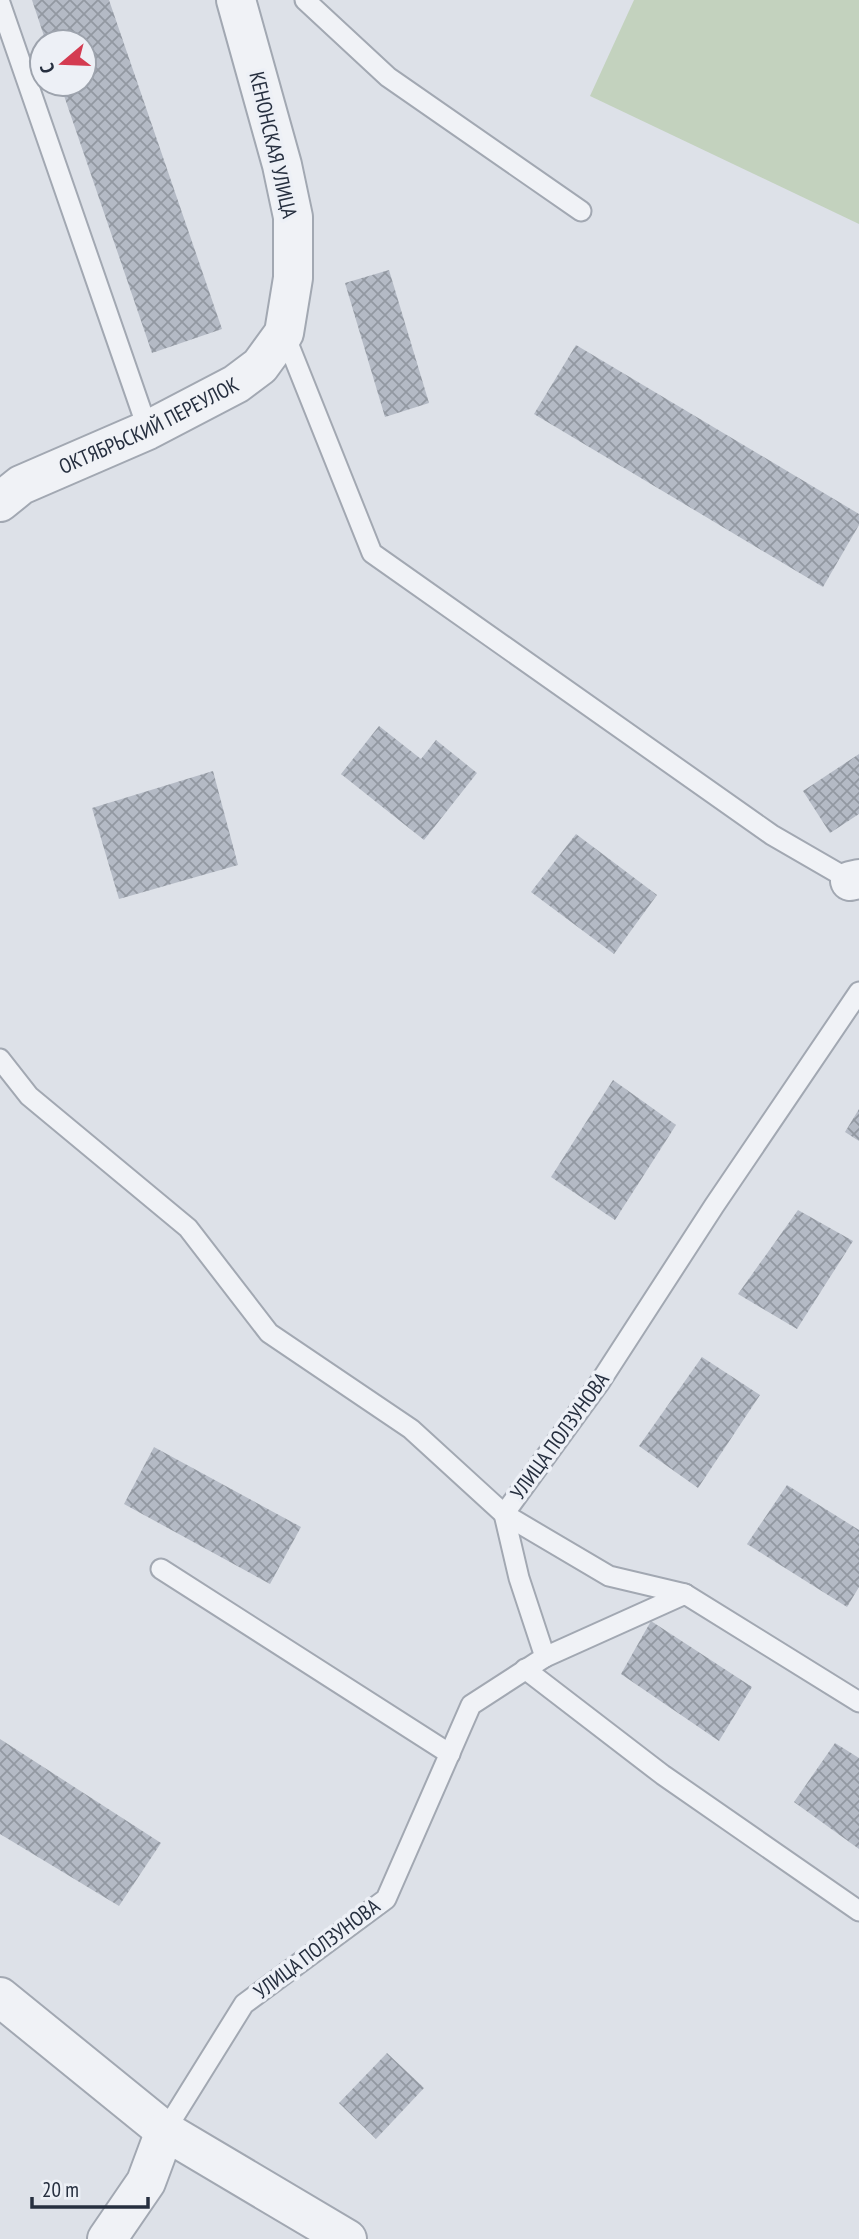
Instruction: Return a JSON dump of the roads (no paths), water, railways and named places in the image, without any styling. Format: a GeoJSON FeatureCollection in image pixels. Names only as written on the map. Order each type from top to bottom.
{"type":"FeatureCollection","features":[{"type":"Feature","properties":{"kind":"street","name":"КЕНОНСКАЯ УЛИЦА"},"geometry":{"type":"LineString","coordinates":[[236,0],[282,165],[293,217],[293,278],[284,332]]}},
{"type":"Feature","properties":{"kind":"street","name":"ОКТЯБРЬСКИЙ ПЕРЕУЛОК"},"geometry":{"type":"LineString","coordinates":[[0,502],[21,485],[148,430],[236,384],[260,366],[284,332]]}},
{"type":"Feature","properties":{"kind":"street"},"geometry":{"type":"LineString","coordinates":[[0,1997],[165,2131],[347,2239]]}},
{"type":"Feature","properties":{"kind":"street"},"geometry":{"type":"LineString","coordinates":[[107,2239],[146,2182],[165,2131]]}},
{"type":"Feature","properties":{"kind":"lane"},"geometry":{"type":"LineString","coordinates":[[305,0],[388,77],[581,211]]}},
{"type":"Feature","properties":{"kind":"lane"},"geometry":{"type":"LineString","coordinates":[[0,3],[148,430]]}},
{"type":"Feature","properties":{"kind":"lane"},"geometry":{"type":"LineString","coordinates":[[284,332],[372,553],[772,835],[856,881]]}},
{"type":"Feature","properties":{"kind":"lane","name":"УЛИЦА ПОЛЗУНОВА"},"geometry":{"type":"LineString","coordinates":[[165,2131],[244,2004],[386,1899],[471,1705],[545,1657],[519,1578],[504,1514],[600,1382],[714,1206],[859,992]]}},
{"type":"Feature","properties":{"kind":"lane"},"geometry":{"type":"LineString","coordinates":[[0,1059],[29,1096],[188,1228],[269,1333],[411,1429],[504,1514],[609,1576],[685,1594],[859,1702]]}},
{"type":"Feature","properties":{"kind":"lane"},"geometry":{"type":"LineString","coordinates":[[161,1569],[450,1754]]}},
{"type":"Feature","properties":{"kind":"lane"},"geometry":{"type":"LineString","coordinates":[[545,1657],[685,1594]]}},
{"type":"Feature","properties":{"kind":"lane"},"geometry":{"type":"LineString","coordinates":[[525,1670],[663,1775],[859,1912]]}}]}
